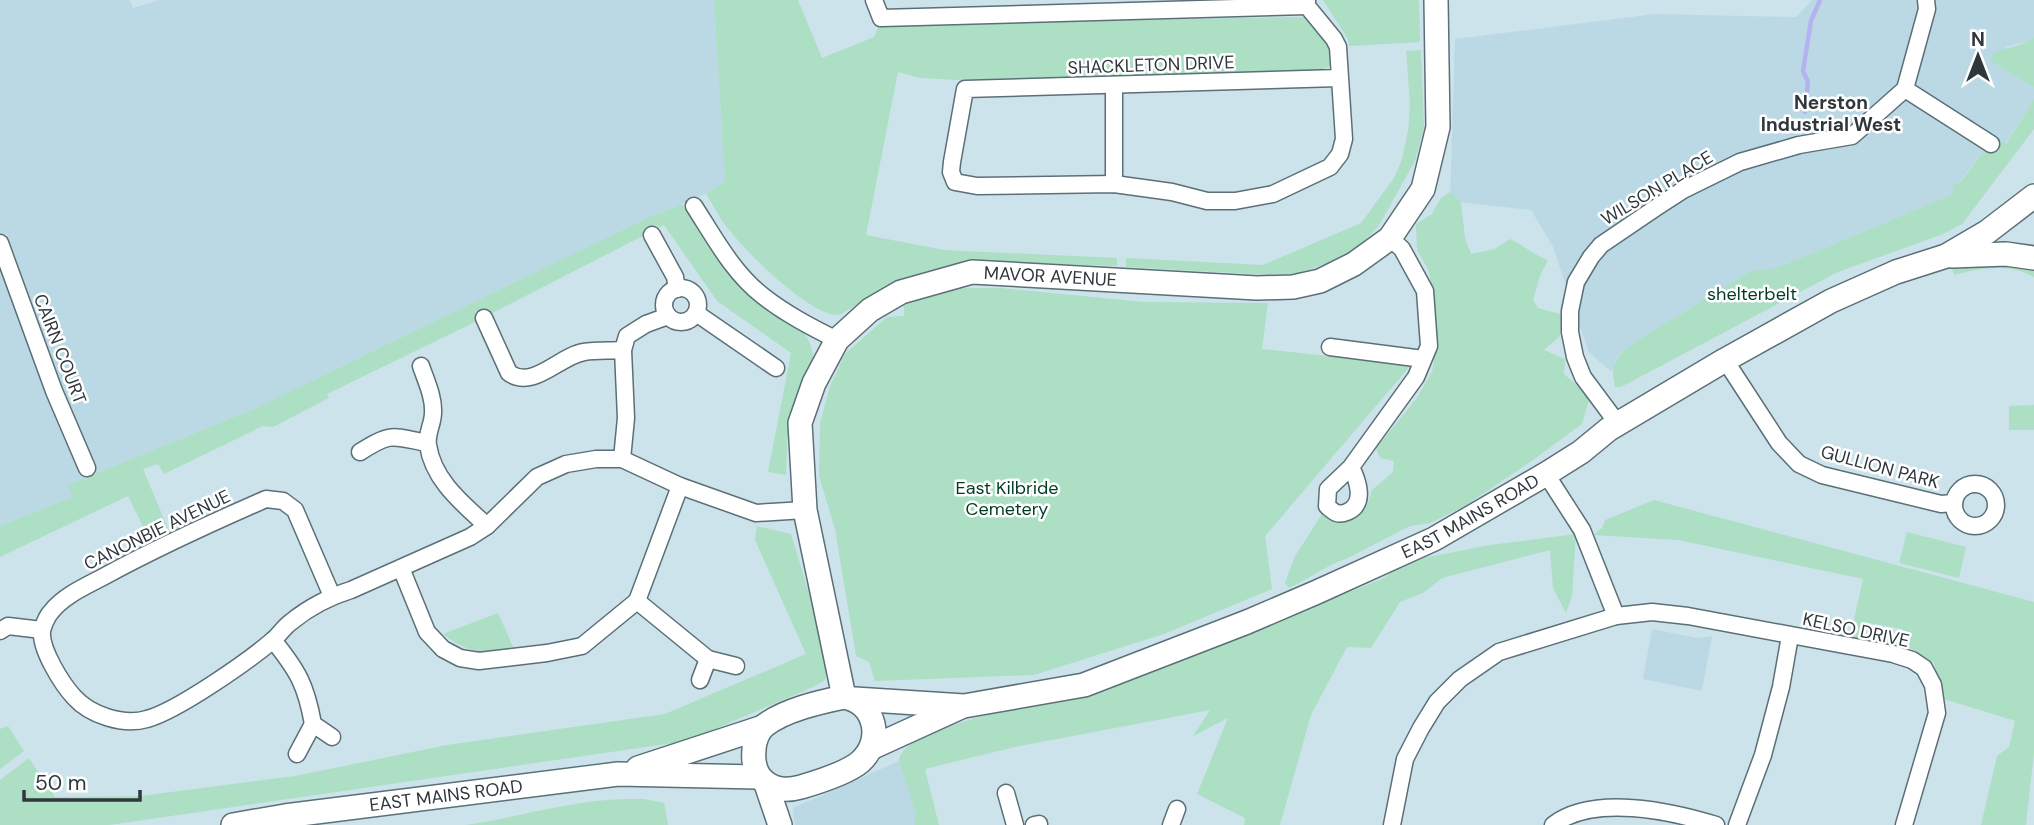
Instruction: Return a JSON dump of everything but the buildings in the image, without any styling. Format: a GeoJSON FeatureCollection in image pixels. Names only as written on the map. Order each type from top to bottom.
{"type":"FeatureCollection","features":[{"type":"Feature","properties":{"kind":"main road","name":"MAVOR AVENUE"},"geometry":{"type":"LineString","coordinates":[[849,698],[805,510],[800,423],[814,383],[837,340],[870,310],[901,292],[972,272],[1257,288],[1293,287],[1320,281],[1354,264],[1390,238],[1423,189],[1438,127],[1436,0]]}},
{"type":"Feature","properties":{"kind":"main road","name":"EAST MAINS ROAD"},"geometry":{"type":"LineString","coordinates":[[849,698],[964,706],[1084,685],[1247,622],[1434,539],[1546,474],[1618,424],[1725,360],[1856,288],[1946,256],[1987,232],[2034,195]]}},
{"type":"Feature","properties":{"kind":"main road","name":"EAST MAINS ROAD"},"geometry":{"type":"LineString","coordinates":[[1946,256],[1982,253],[2034,258]]}},
{"type":"Feature","properties":{"kind":"main road"},"geometry":{"type":"LineString","coordinates":[[762,780],[779,788],[793,789],[821,781],[859,763],[871,748],[875,730],[872,716],[849,698],[798,709],[763,727],[754,742],[753,759],[780,825]]}},
{"type":"Feature","properties":{"kind":"main road","name":"EAST MAINS ROAD"},"geometry":{"type":"LineString","coordinates":[[871,748],[964,706]]}},
{"type":"Feature","properties":{"kind":"main road","name":"EAST MAINS ROAD"},"geometry":{"type":"LineString","coordinates":[[618,774],[763,727]]}},
{"type":"Feature","properties":{"kind":"main road","name":"EAST MAINS ROAD"},"geometry":{"type":"LineString","coordinates":[[233,825],[618,774],[762,780]]}},
{"type":"Feature","properties":{"kind":"street"},"geometry":{"type":"LineString","coordinates":[[874,0],[881,18],[1307,3],[1338,47],[1344,139],[1340,154],[1330,167],[1273,194],[1235,201],[1207,201],[1172,192],[1114,184],[1114,86]]}},
{"type":"Feature","properties":{"kind":"street"},"geometry":{"type":"LineString","coordinates":[[1926,0],[1927,9],[1905,89],[1991,144]]}},
{"type":"Feature","properties":{"kind":"street","name":"SHACKLETON DRIVE"},"geometry":{"type":"LineString","coordinates":[[1114,184],[977,186],[955,182],[951,172],[952,162],[965,89],[1339,78]]}},
{"type":"Feature","properties":{"kind":"street","name":"WILSON PLACE"},"geometry":{"type":"LineString","coordinates":[[1618,424],[1583,377],[1570,332],[1570,311],[1576,282],[1601,245],[1684,190],[1740,162],[1799,145],[1852,136],[1905,89]]}},
{"type":"Feature","properties":{"kind":"street"},"geometry":{"type":"LineString","coordinates":[[694,206],[726,257],[761,295],[837,340]]}},
{"type":"Feature","properties":{"kind":"street"},"geometry":{"type":"LineString","coordinates":[[652,235],[675,277],[677,289]]}},
{"type":"Feature","properties":{"kind":"street"},"geometry":{"type":"LineString","coordinates":[[1351,467],[1416,377],[1429,346],[1426,292],[1402,249],[1390,238]]}},
{"type":"Feature","properties":{"kind":"street","name":"CAIRN COURT"},"geometry":{"type":"LineString","coordinates":[[0,243],[54,391],[87,468]]}},
{"type":"Feature","properties":{"kind":"street"},"geometry":{"type":"LineString","coordinates":[[677,289],[688,290],[696,297],[696,313],[688,321],[672,320],[665,311],[665,300],[677,289]]}},
{"type":"Feature","properties":{"kind":"street"},"geometry":{"type":"LineString","coordinates":[[696,313],[776,368]]}},
{"type":"Feature","properties":{"kind":"street"},"geometry":{"type":"LineString","coordinates":[[621,459],[626,418],[622,350],[628,336],[646,324],[668,316]]}},
{"type":"Feature","properties":{"kind":"street"},"geometry":{"type":"LineString","coordinates":[[484,318],[509,373],[517,378],[528,379],[582,352],[622,350]]}},
{"type":"Feature","properties":{"kind":"street"},"geometry":{"type":"LineString","coordinates":[[1330,347],[1423,359]]}},
{"type":"Feature","properties":{"kind":"street","name":"GULLION PARK"},"geometry":{"type":"LineString","coordinates":[[1725,360],[1779,443],[1799,464],[1822,475],[1941,504],[1954,503]]}},
{"type":"Feature","properties":{"kind":"street"},"geometry":{"type":"LineString","coordinates":[[421,366],[433,400],[427,443],[434,466],[448,490],[486,526]]}},
{"type":"Feature","properties":{"kind":"street"},"geometry":{"type":"LineString","coordinates":[[360,452],[391,435],[427,443]]}},
{"type":"Feature","properties":{"kind":"street"},"geometry":{"type":"LineString","coordinates":[[0,632],[8,626],[42,630],[44,648],[73,697],[88,709],[108,717],[133,721],[164,712],[242,663],[273,640],[292,621],[332,596],[470,537],[486,526],[537,477],[566,464],[596,459],[621,459],[680,486],[756,513],[805,510]]}},
{"type":"Feature","properties":{"kind":"street"},"geometry":{"type":"LineString","coordinates":[[1546,474],[1582,530],[1616,616]]}},
{"type":"Feature","properties":{"kind":"street"},"geometry":{"type":"LineString","coordinates":[[401,568],[427,632],[443,649],[460,658],[479,661],[582,646],[637,601],[680,486]]}},
{"type":"Feature","properties":{"kind":"street","name":"CANONBIE AVENUE"},"geometry":{"type":"LineString","coordinates":[[42,630],[51,612],[75,593],[155,548],[266,499],[282,501],[295,510],[332,596]]}},
{"type":"Feature","properties":{"kind":"street"},"geometry":{"type":"LineString","coordinates":[[637,601],[708,659],[736,666]]}},
{"type":"Feature","properties":{"kind":"street","name":"KELSO DRIVE"},"geometry":{"type":"LineString","coordinates":[[1392,825],[1405,760],[1437,702],[1460,679],[1499,652],[1616,616],[1652,612],[1688,616],[1894,654],[1912,660],[1924,668],[1933,685],[1937,713],[1904,825]]}},
{"type":"Feature","properties":{"kind":"street"},"geometry":{"type":"LineString","coordinates":[[1737,825],[1763,755],[1781,687],[1790,636]]}},
{"type":"Feature","properties":{"kind":"street"},"geometry":{"type":"LineString","coordinates":[[273,640],[295,668],[307,692],[313,724],[297,754]]}},
{"type":"Feature","properties":{"kind":"street"},"geometry":{"type":"LineString","coordinates":[[700,680],[708,659]]}},
{"type":"Feature","properties":{"kind":"street"},"geometry":{"type":"LineString","coordinates":[[313,724],[332,737]]}},
{"type":"Feature","properties":{"kind":"street"},"geometry":{"type":"LineString","coordinates":[[1006,793],[1015,825]]}},
{"type":"Feature","properties":{"kind":"street"},"geometry":{"type":"LineString","coordinates":[[1553,825],[1577,812],[1626,807],[1692,817],[1716,825]]}},
{"type":"Feature","properties":{"kind":"shaded area"},"geometry":{"type":"Polygon","coordinates":[[[0,0],[130,0],[133,8],[159,0],[714,0],[725,181],[706,194],[647,218],[256,408],[68,485],[74,497],[0,526],[0,0]]]}},
{"type":"Feature","properties":{"kind":"shaded area"},"geometry":{"type":"Polygon","coordinates":[[[1812,0],[2034,0],[2034,37],[2029,41],[2005,47],[2034,87],[2034,99],[2005,144],[1994,137],[1961,180],[1953,185],[1953,194],[1775,268],[1750,271],[1632,344],[1616,358],[1612,372],[1589,353],[1553,247],[1531,210],[1450,201],[1455,39],[1655,14],[1796,17],[1812,0]]]}},
{"type":"Feature","properties":{"kind":"shaded area"},"geometry":{"type":"Polygon","coordinates":[[[1652,629],[1697,638],[1712,636],[1702,691],[1643,679],[1652,629]]]}},
{"type":"Feature","properties":{"kind":"shaded area"},"geometry":{"type":"Polygon","coordinates":[[[899,761],[916,814],[914,825],[795,825],[793,808],[899,761]]]}},
{"type":"Feature","properties":{"kind":"green space"},"geometry":{"type":"Polygon","coordinates":[[[714,0],[798,0],[822,58],[874,37],[878,27],[893,24],[1306,17],[1325,40],[1331,60],[1329,67],[1321,70],[957,80],[920,78],[898,72],[866,235],[944,250],[1117,258],[1117,266],[965,261],[906,277],[839,315],[811,305],[778,280],[735,237],[706,194],[725,181],[714,0]]]}},
{"type":"Feature","properties":{"kind":"green space"},"geometry":{"type":"Polygon","coordinates":[[[1323,0],[1419,0],[1420,42],[1349,46],[1348,39],[1323,0]]]}},
{"type":"Feature","properties":{"kind":"green space"},"geometry":{"type":"Polygon","coordinates":[[[2034,37],[2034,87],[1991,61],[1993,53],[2034,37]]]}},
{"type":"Feature","properties":{"kind":"green space"},"geometry":{"type":"Polygon","coordinates":[[[1421,50],[1424,127],[1415,161],[1378,227],[1359,246],[1328,263],[1298,273],[1271,275],[1126,267],[1126,258],[1263,265],[1361,223],[1394,178],[1402,159],[1410,104],[1406,51],[1421,50]]]}},
{"type":"Feature","properties":{"kind":"green space","name":"shelterbelt"},"geometry":{"type":"Polygon","coordinates":[[[2034,99],[2034,129],[1962,224],[1943,234],[1838,272],[1621,387],[1615,387],[1613,367],[1626,349],[1750,271],[1775,268],[1953,194],[1953,185],[1962,180],[1994,137],[2006,144],[2034,99]]]}},
{"type":"Feature","properties":{"kind":"green space"},"geometry":{"type":"Polygon","coordinates":[[[1450,192],[1461,202],[1465,238],[1471,254],[1495,249],[1510,239],[1548,260],[1533,300],[1538,308],[1560,314],[1564,321],[1559,337],[1544,350],[1565,359],[1564,374],[1590,396],[1582,424],[1463,507],[1430,523],[1410,526],[1289,588],[1285,583],[1294,558],[1327,506],[1335,523],[1352,519],[1366,509],[1372,490],[1393,472],[1394,461],[1380,458],[1376,448],[1417,398],[1432,372],[1436,349],[1429,271],[1417,250],[1416,224],[1432,214],[1441,198],[1450,192]]]}},
{"type":"Feature","properties":{"kind":"green space"},"geometry":{"type":"Polygon","coordinates":[[[682,204],[709,247],[733,278],[752,295],[795,324],[810,343],[812,372],[791,416],[787,437],[786,475],[768,472],[791,353],[717,301],[664,225],[327,394],[329,398],[273,427],[263,426],[164,474],[158,464],[143,469],[169,531],[149,539],[128,496],[0,557],[0,526],[73,497],[68,485],[256,408],[647,218],[682,204]]]}},
{"type":"Feature","properties":{"kind":"green space"},"geometry":{"type":"Polygon","coordinates":[[[1971,263],[2023,265],[2034,269],[2034,277],[2005,268],[1954,275],[1952,268],[1971,263]]]}},
{"type":"Feature","properties":{"kind":"green space","name":"East Kilbride Cemetery"},"geometry":{"type":"Polygon","coordinates":[[[954,288],[1000,288],[1144,302],[1268,303],[1262,349],[1411,365],[1265,536],[1272,589],[1164,634],[1034,675],[875,681],[869,662],[856,656],[835,529],[819,476],[820,423],[830,386],[845,354],[887,317],[904,316],[904,305],[954,288]]]}},
{"type":"Feature","properties":{"kind":"green space"},"geometry":{"type":"Polygon","coordinates":[[[2034,405],[2034,430],[2009,430],[2009,406],[2034,405]]]}},
{"type":"Feature","properties":{"kind":"green space"},"geometry":{"type":"Polygon","coordinates":[[[1654,500],[2034,602],[2034,752],[2026,825],[1981,825],[1997,756],[2009,747],[2015,721],[1944,699],[1934,663],[1902,643],[1903,629],[1868,623],[1864,639],[1850,637],[1863,579],[1678,540],[1593,535],[1602,528],[1605,520],[1654,500]]]}},
{"type":"Feature","properties":{"kind":"green space"},"geometry":{"type":"Polygon","coordinates":[[[757,526],[791,534],[829,661],[825,680],[687,741],[109,825],[0,825],[0,780],[29,758],[55,797],[140,796],[295,776],[447,745],[665,714],[806,654],[755,540],[757,526]]]}},
{"type":"Feature","properties":{"kind":"green space"},"geometry":{"type":"Polygon","coordinates":[[[1907,532],[1966,547],[1959,578],[1899,563],[1907,532]]]}},
{"type":"Feature","properties":{"kind":"green space"},"geometry":{"type":"Polygon","coordinates":[[[1576,534],[1572,596],[1566,613],[1553,588],[1550,550],[1442,578],[1423,593],[1400,602],[1371,648],[1347,647],[1311,715],[1280,825],[1244,825],[1245,818],[1197,794],[1228,718],[1193,736],[1210,710],[1015,747],[925,769],[939,825],[914,825],[916,814],[899,761],[906,748],[925,736],[983,716],[1089,693],[1131,680],[1384,578],[1408,561],[1490,545],[1576,534]]]}},
{"type":"Feature","properties":{"kind":"green space"},"geometry":{"type":"Polygon","coordinates":[[[498,613],[514,649],[469,649],[443,634],[498,613]]]}},
{"type":"Feature","properties":{"kind":"green space"},"geometry":{"type":"Polygon","coordinates":[[[8,726],[24,751],[0,769],[0,729],[8,726]]]}},
{"type":"Feature","properties":{"kind":"green space"},"geometry":{"type":"Polygon","coordinates":[[[644,799],[664,803],[668,825],[466,825],[606,800],[644,799]]]}},
{"type":"Feature","properties":{"kind":"waterway"},"geometry":{"type":"LineString","coordinates":[[1805,112],[1808,82],[1803,71],[1811,21],[1820,0]]}},
{"type":"Feature","properties":{"kind":"district","name":"Nerston Industrial West"},"geometry":{"type":"Point","coordinates":[1831,113]}}]}
